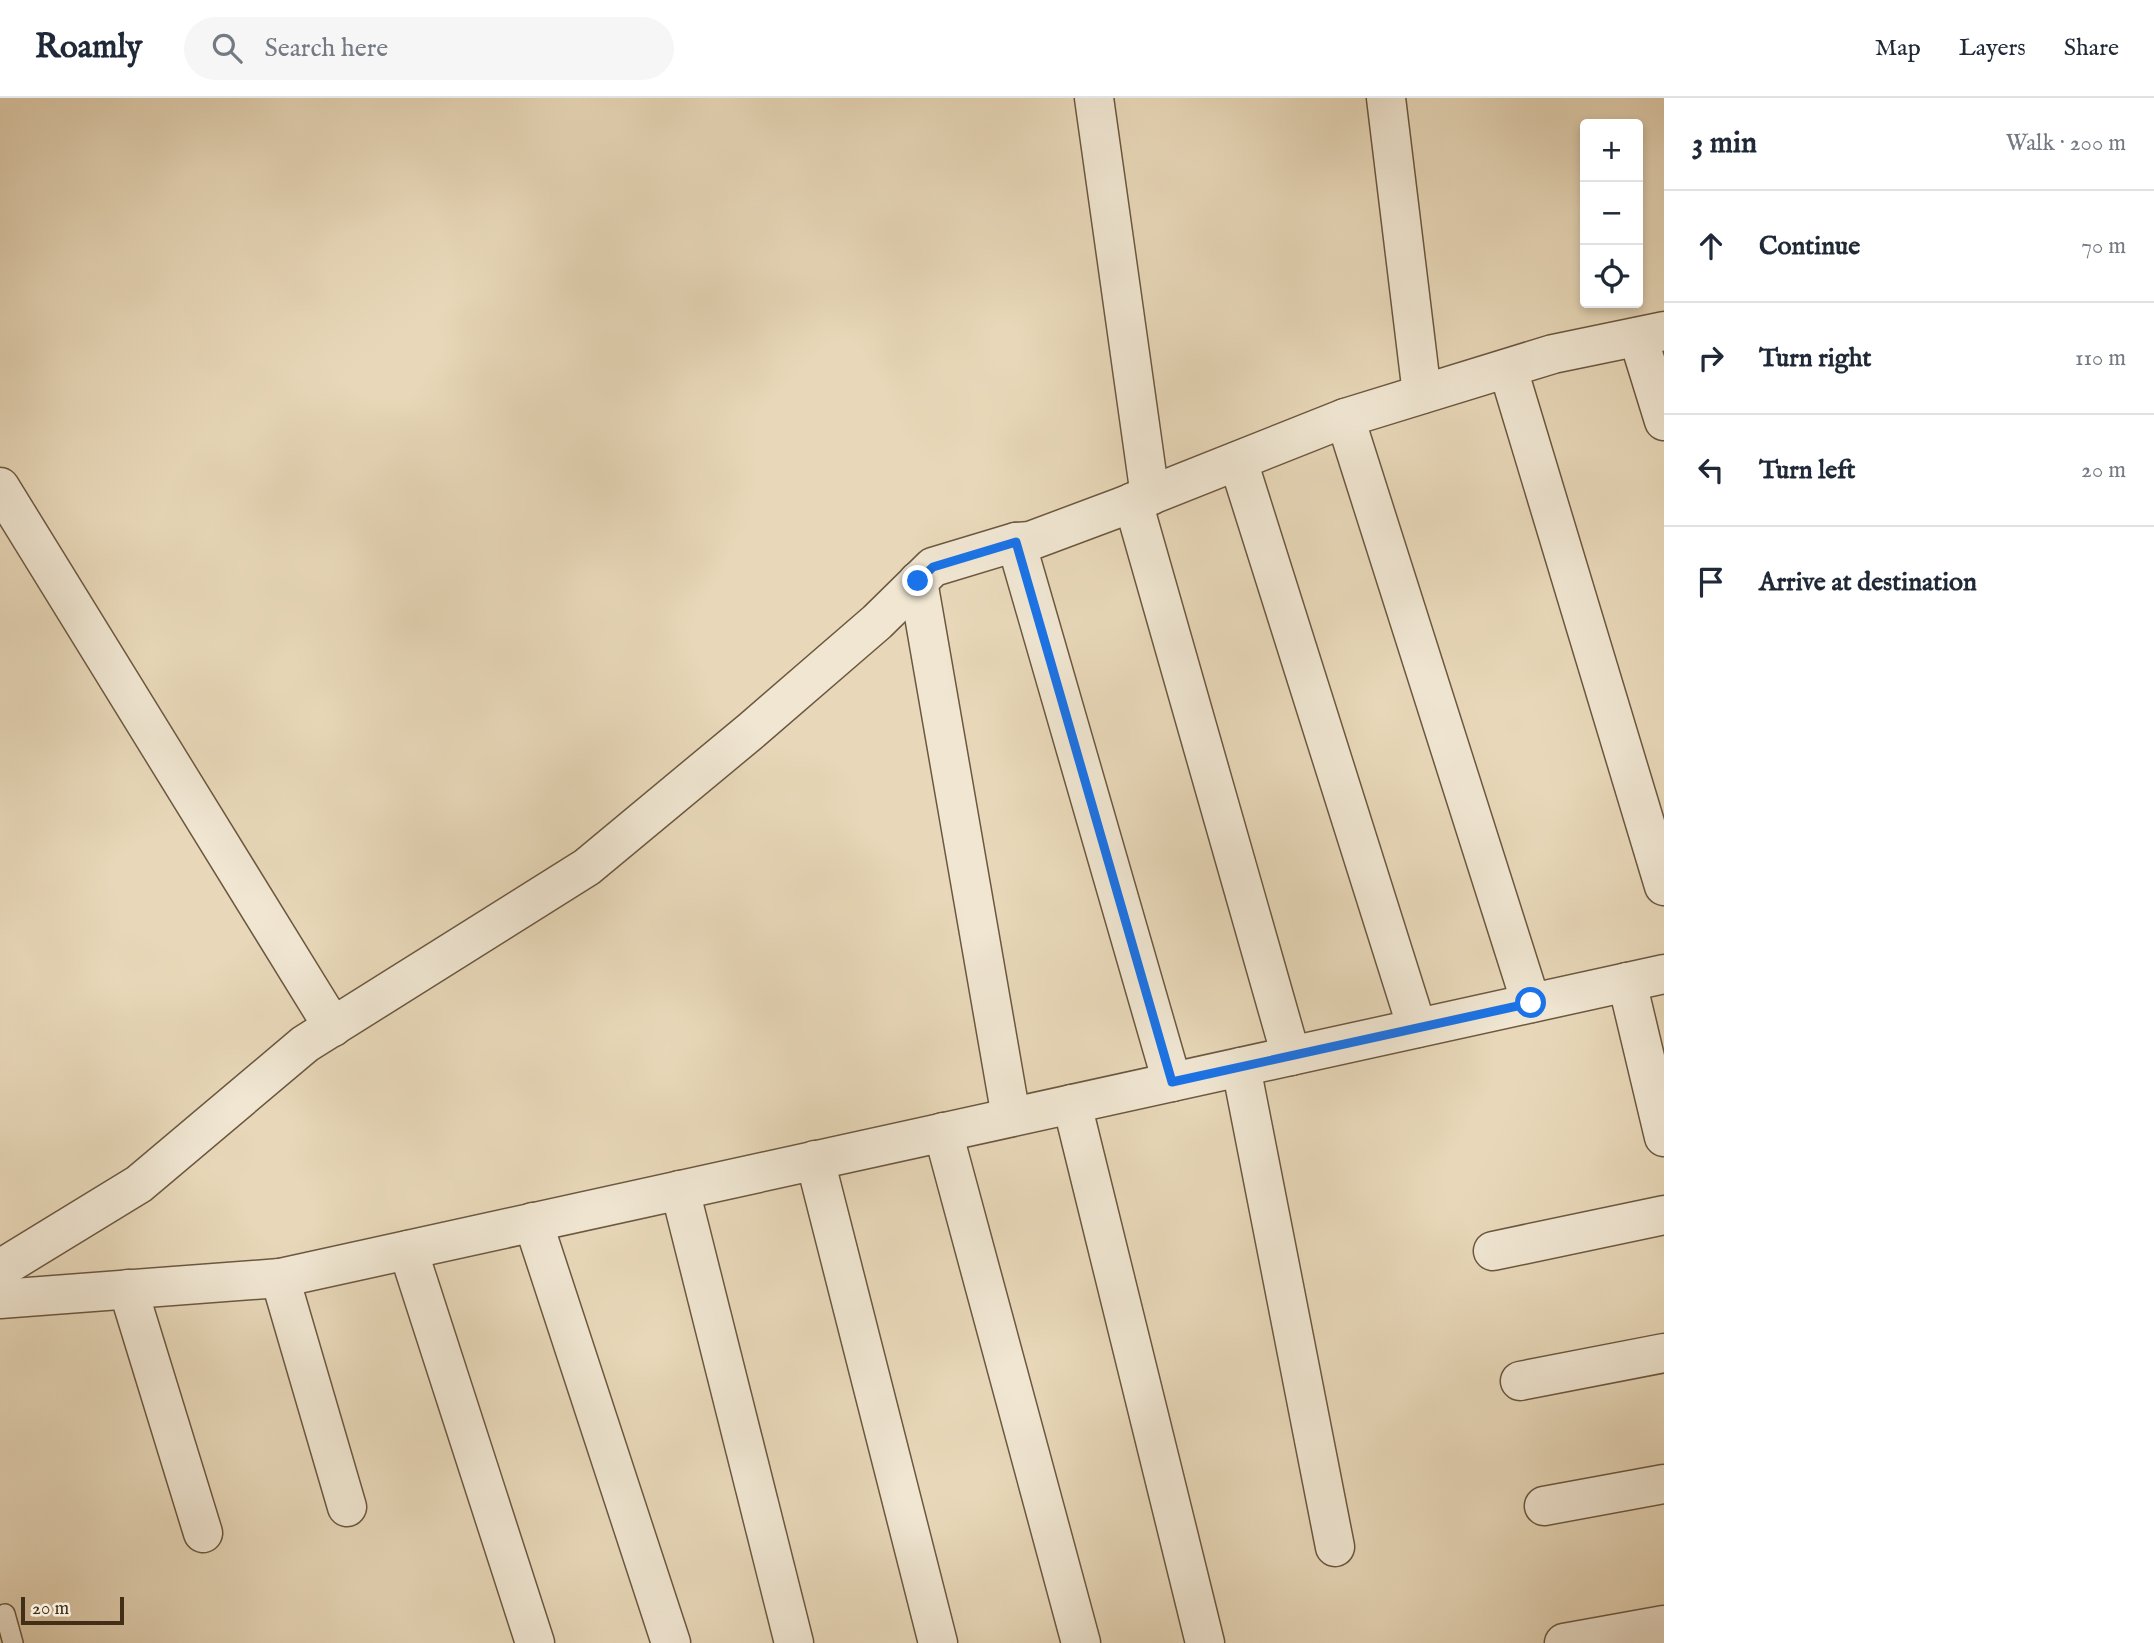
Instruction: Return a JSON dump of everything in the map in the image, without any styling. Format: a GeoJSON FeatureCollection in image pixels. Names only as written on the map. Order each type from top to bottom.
{"type":"FeatureCollection","features":[{"type":"Feature","properties":{"kind":"street"},"geometry":{"type":"LineString","coordinates":[[1094,98],[1142,499],[1291,1056]]}},
{"type":"Feature","properties":{"kind":"street"},"geometry":{"type":"LineString","coordinates":[[1387,98],[1422,394]]}},
{"type":"Feature","properties":{"kind":"street"},"geometry":{"type":"LineString","coordinates":[[0,1269],[139,1184],[305,1044],[587,867],[877,622],[933,567],[1016,542],[1030,541],[1345,418],[1553,354],[1651,334],[1664,421]]}},
{"type":"Feature","properties":{"kind":"street"},"geometry":{"type":"LineString","coordinates":[[1508,369],[1664,886]]}},
{"type":"Feature","properties":{"kind":"street"},"geometry":{"type":"LineString","coordinates":[[1345,418],[1531,1003]]}},
{"type":"Feature","properties":{"kind":"street"},"geometry":{"type":"LineString","coordinates":[[1238,461],[1417,1028]]}},
{"type":"Feature","properties":{"kind":"street"},"geometry":{"type":"LineString","coordinates":[[0,487],[333,1027]]}},
{"type":"Feature","properties":{"kind":"street"},"geometry":{"type":"LineString","coordinates":[[1016,542],[1172,1082]]}},
{"type":"Feature","properties":{"kind":"street"},"geometry":{"type":"LineString","coordinates":[[918,581],[1011,1117]]}},
{"type":"Feature","properties":{"kind":"street"},"geometry":{"type":"LineString","coordinates":[[0,1299],[279,1278],[1664,974]]}},
{"type":"Feature","properties":{"kind":"street"},"geometry":{"type":"LineString","coordinates":[[1627,982],[1664,1137]]}},
{"type":"Feature","properties":{"kind":"street"},"geometry":{"type":"LineString","coordinates":[[1241,1067],[1335,1547]]}},
{"type":"Feature","properties":{"kind":"street"},"geometry":{"type":"LineString","coordinates":[[1072,1104],[1205,1643]]}},
{"type":"Feature","properties":{"kind":"street"},"geometry":{"type":"LineString","coordinates":[[943,1132],[1081,1643]]}},
{"type":"Feature","properties":{"kind":"street"},"geometry":{"type":"LineString","coordinates":[[816,1160],[938,1643]]}},
{"type":"Feature","properties":{"kind":"street"},"geometry":{"type":"LineString","coordinates":[[680,1190],[793,1643]]}},
{"type":"Feature","properties":{"kind":"street"},"geometry":{"type":"LineString","coordinates":[[1493,1251],[1664,1215]]}},
{"type":"Feature","properties":{"kind":"street"},"geometry":{"type":"LineString","coordinates":[[533,1223],[671,1643]]}},
{"type":"Feature","properties":{"kind":"street"},"geometry":{"type":"LineString","coordinates":[[408,1250],[535,1643]]}},
{"type":"Feature","properties":{"kind":"street"},"geometry":{"type":"LineString","coordinates":[[279,1278],[347,1507]]}},
{"type":"Feature","properties":{"kind":"street"},"geometry":{"type":"LineString","coordinates":[[128,1289],[203,1533]]}},
{"type":"Feature","properties":{"kind":"street"},"geometry":{"type":"LineString","coordinates":[[1520,1381],[1664,1353]]}},
{"type":"Feature","properties":{"kind":"street"},"geometry":{"type":"LineString","coordinates":[[1544,1506],[1664,1484]]}},
{"type":"Feature","properties":{"kind":"street"},"geometry":{"type":"LineString","coordinates":[[1564,1643],[1664,1625]]}},
{"type":"Feature","properties":{"kind":"lane"},"geometry":{"type":"LineString","coordinates":[[5,1614],[13,1643]]}},
{"type":"Feature","properties":{"kind":"route"},"geometry":{"type":"LineString","coordinates":[[918,581],[933,567],[1016,542],[1172,1082],[1531,1003]]}}]}
